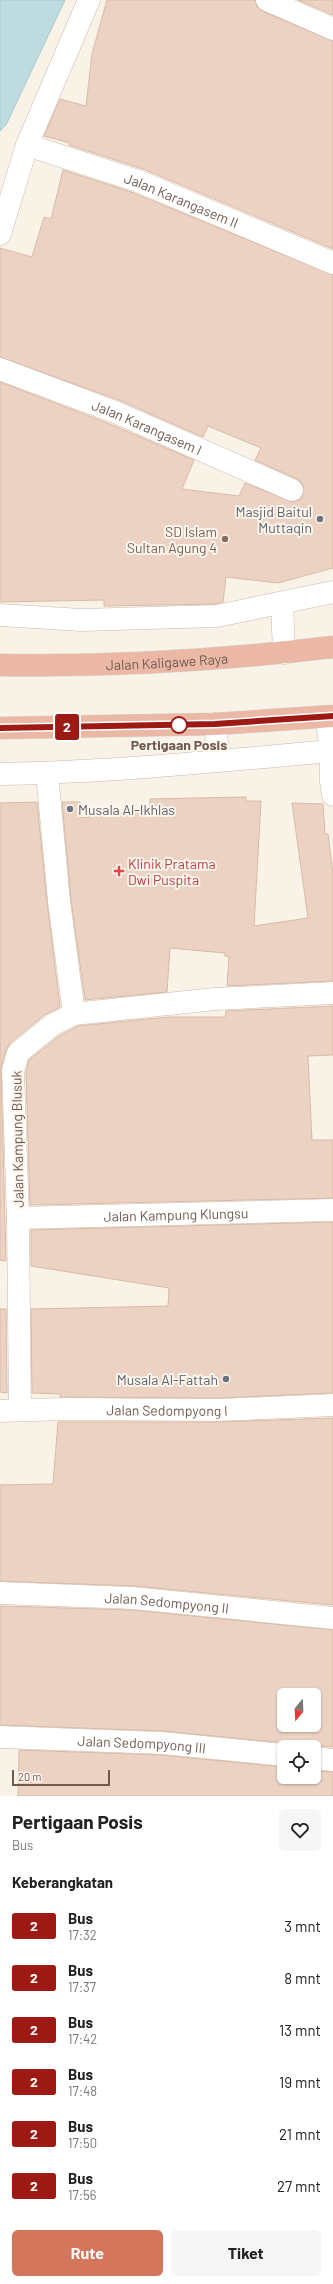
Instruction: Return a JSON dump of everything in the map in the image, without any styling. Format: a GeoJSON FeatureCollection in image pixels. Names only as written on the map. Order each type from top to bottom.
{"type":"FeatureCollection","features":[{"type":"Feature","properties":{"kind":"highway","name":"Jalan Kaligawe Raya"},"geometry":{"type":"LineString","coordinates":[[0,665],[67,666],[284,653],[333,647]]}},
{"type":"Feature","properties":{"kind":"highway"},"geometry":{"type":"LineString","coordinates":[[0,728],[215,724],[330,716]]}},
{"type":"Feature","properties":{"kind":"street"},"geometry":{"type":"LineString","coordinates":[[0,234],[27,145],[89,0]]}},
{"type":"Feature","properties":{"kind":"street"},"geometry":{"type":"LineString","coordinates":[[268,0],[333,29]]}},
{"type":"Feature","properties":{"kind":"street","name":"Jalan Karangasem II"},"geometry":{"type":"LineString","coordinates":[[27,145],[138,181],[333,263]]}},
{"type":"Feature","properties":{"kind":"street","name":"Jalan Karangasem I"},"geometry":{"type":"LineString","coordinates":[[0,369],[115,412],[292,490]]}},
{"type":"Feature","properties":{"kind":"street"},"geometry":{"type":"LineString","coordinates":[[0,615],[81,620],[217,616],[282,604],[333,592]]}},
{"type":"Feature","properties":{"kind":"street"},"geometry":{"type":"LineString","coordinates":[[282,604],[284,653]]}},
{"type":"Feature","properties":{"kind":"street"},"geometry":{"type":"LineString","coordinates":[[330,716],[332,751],[330,781],[333,795]]}},
{"type":"Feature","properties":{"kind":"street"},"geometry":{"type":"LineString","coordinates":[[215,724],[219,761]]}},
{"type":"Feature","properties":{"kind":"street"},"geometry":{"type":"LineString","coordinates":[[0,774],[47,773],[219,761],[332,751]]}},
{"type":"Feature","properties":{"kind":"street"},"geometry":{"type":"LineString","coordinates":[[47,773],[59,901],[74,1014]]}},
{"type":"Feature","properties":{"kind":"street","name":"Jalan Kampung Blusuk"},"geometry":{"type":"LineString","coordinates":[[10,1410],[18,1218],[13,1071],[9,1050],[74,1014],[215,999],[333,993]]}},
{"type":"Feature","properties":{"kind":"street","name":"Jalan Kampung Klungsu"},"geometry":{"type":"LineString","coordinates":[[18,1218],[333,1210]]}},
{"type":"Feature","properties":{"kind":"street","name":"Jalan Sedompyong I"},"geometry":{"type":"LineString","coordinates":[[10,1410],[219,1410],[333,1405]]}},
{"type":"Feature","properties":{"kind":"street","name":"Jalan Sedompyong II"},"geometry":{"type":"LineString","coordinates":[[0,1593],[133,1598],[333,1618]]}},
{"type":"Feature","properties":{"kind":"street","name":"Jalan Sedompyong III"},"geometry":{"type":"LineString","coordinates":[[0,1737],[162,1743],[277,1754]]}},
{"type":"Feature","properties":{"kind":"street"},"geometry":{"type":"LineString","coordinates":[[321,1759],[333,1760]]}},
{"type":"Feature","properties":{"kind":"water"},"geometry":{"type":"Polygon","coordinates":[[[0,0],[65,0],[6,125],[0,131],[0,0]]]}},
{"type":"Feature","properties":{"kind":"building"},"geometry":{"type":"Polygon","coordinates":[[[107,0],[255,0],[257,7],[262,11],[333,41],[333,249],[143,169],[69,145],[70,143],[44,136],[60,99],[86,106],[92,54],[107,0]]]}},
{"type":"Feature","properties":{"kind":"building"},"geometry":{"type":"Polygon","coordinates":[[[298,0],[333,0],[333,15],[298,0]]]}},
{"type":"Feature","properties":{"kind":"building"},"geometry":{"type":"Polygon","coordinates":[[[63,170],[134,193],[333,275],[333,568],[278,583],[226,577],[223,602],[216,604],[104,606],[104,600],[0,602],[0,382],[110,424],[194,460],[182,489],[239,496],[245,483],[293,502],[300,500],[304,489],[302,483],[297,479],[255,460],[261,448],[208,426],[203,437],[119,400],[0,357],[0,248],[32,257],[44,217],[51,219],[63,170]]]}},
{"type":"Feature","properties":{"kind":"building"},"geometry":{"type":"Polygon","coordinates":[[[246,797],[246,801],[261,801],[254,926],[308,918],[292,803],[323,804],[325,834],[328,834],[333,873],[333,981],[227,986],[229,957],[225,956],[225,953],[170,948],[167,992],[85,1000],[71,900],[62,802],[80,802],[80,818],[150,810],[150,799],[246,797]]]}},
{"type":"Feature","properties":{"kind":"building"},"geometry":{"type":"Polygon","coordinates":[[[37,802],[47,902],[60,1007],[44,1015],[10,1043],[6,1050],[1,1068],[6,1261],[0,1260],[0,803],[37,802]]]}},
{"type":"Feature","properties":{"kind":"building"},"geometry":{"type":"Polygon","coordinates":[[[333,1006],[333,1055],[308,1056],[312,1140],[333,1140],[333,1198],[30,1205],[26,1072],[29,1060],[59,1036],[78,1026],[168,1017],[225,1017],[226,1011],[333,1006]]]}},
{"type":"Feature","properties":{"kind":"building"},"geometry":{"type":"Polygon","coordinates":[[[333,1222],[333,1393],[219,1398],[60,1397],[61,1394],[32,1393],[31,1309],[168,1306],[169,1288],[31,1266],[31,1230],[333,1222]]]}},
{"type":"Feature","properties":{"kind":"building"},"geometry":{"type":"Polygon","coordinates":[[[0,1309],[6,1309],[7,1393],[0,1392],[0,1309]]]}},
{"type":"Feature","properties":{"kind":"building"},"geometry":{"type":"Polygon","coordinates":[[[333,1418],[333,1605],[134,1586],[0,1581],[0,1485],[53,1484],[58,1422],[219,1422],[333,1418]]]}},
{"type":"Feature","properties":{"kind":"building"},"geometry":{"type":"Polygon","coordinates":[[[0,1606],[132,1610],[333,1630],[333,1747],[321,1746],[321,1740],[277,1740],[277,1742],[163,1731],[0,1725],[0,1606]]]}},
{"type":"Feature","properties":{"kind":"building"},"geometry":{"type":"Polygon","coordinates":[[[19,1750],[161,1755],[277,1766],[277,1784],[321,1784],[321,1771],[333,1772],[333,1796],[18,1796],[19,1750]]]}},
{"type":"Feature","properties":{"kind":"bus line","name":"2"},"geometry":{"type":"LineString","coordinates":[[0,728],[215,724],[333,716]]}},
{"type":"Feature","properties":{"kind":"place","name":"Masjid Baitul Muttaqin"},"geometry":{"type":"Point","coordinates":[320,519]}},
{"type":"Feature","properties":{"kind":"place","name":"SD Islam Sultan Agung 4"},"geometry":{"type":"Point","coordinates":[225,539]}},
{"type":"Feature","properties":{"kind":"place","name":"Pertigaan Posis"},"geometry":{"type":"Point","coordinates":[179,725]}},
{"type":"Feature","properties":{"kind":"place","name":"Musala Al-Ikhlas"},"geometry":{"type":"Point","coordinates":[70,809]}},
{"type":"Feature","properties":{"kind":"place","name":"Klinik Pratama Dwi Puspita"},"geometry":{"type":"Point","coordinates":[119,871]}},
{"type":"Feature","properties":{"kind":"place","name":"Musala Al-Fattah"},"geometry":{"type":"Point","coordinates":[226,1379]}}]}
